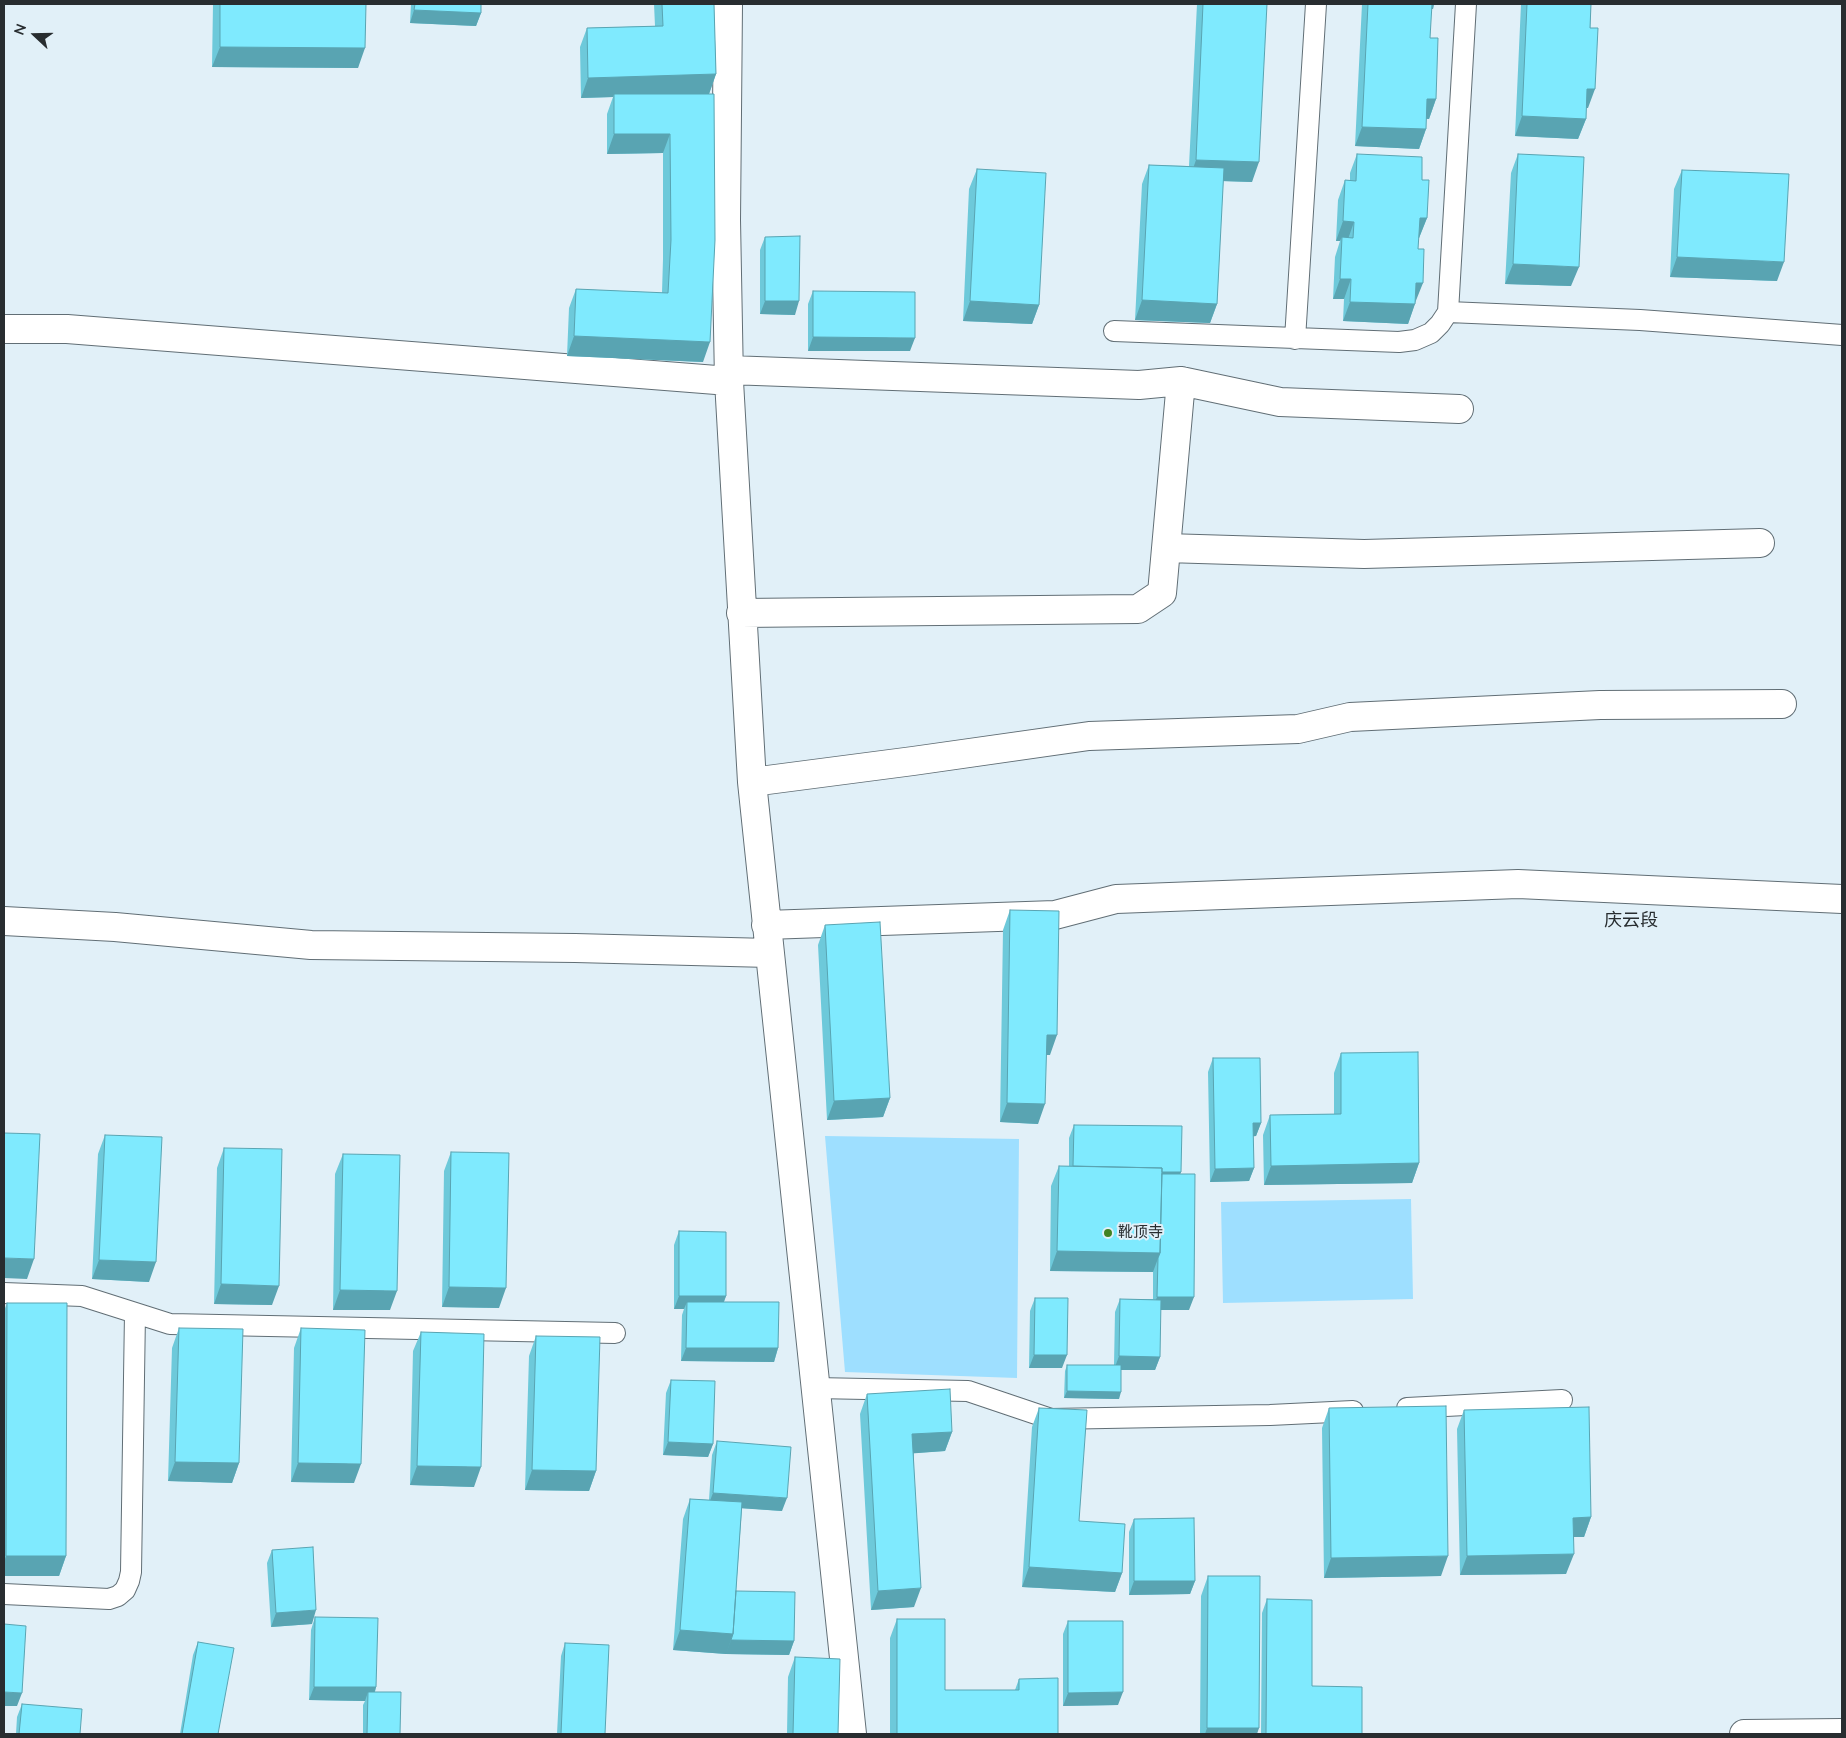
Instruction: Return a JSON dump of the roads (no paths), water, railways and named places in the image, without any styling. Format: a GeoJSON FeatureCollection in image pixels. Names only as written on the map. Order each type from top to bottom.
{"type":"FeatureCollection","features":[{"type":"Feature","properties":{"kind":"street"},"geometry":{"type":"LineString","coordinates":[[728,4],[726,220],[729,375],[752,782],[852,1734]]}},
{"type":"Feature","properties":{"kind":"street"},"geometry":{"type":"LineString","coordinates":[[4,329],[67,329],[729,375],[1139,385],[1181,381],[1280,402],[1459,409]]}},
{"type":"Feature","properties":{"kind":"street"},"geometry":{"type":"LineString","coordinates":[[741,613],[1138,609],[1162,593],[1181,381]]}},
{"type":"Feature","properties":{"kind":"street"},"geometry":{"type":"LineString","coordinates":[[1166,548],[1364,554],[1760,542]]}},
{"type":"Feature","properties":{"kind":"street"},"geometry":{"type":"LineString","coordinates":[[752,782],[1089,736],[1298,729],[1350,717],[1590,705],[1782,704]]}},
{"type":"Feature","properties":{"kind":"street"},"geometry":{"type":"LineString","coordinates":[[766,925],[1055,915],[1116,900],[1518,884],[1842,899]]}},
{"type":"Feature","properties":{"kind":"street"},"geometry":{"type":"LineString","coordinates":[[4,921],[115,926],[311,945],[769,952]]}},
{"type":"Feature","properties":{"kind":"street"},"geometry":{"type":"LineString","coordinates":[[1744,1734],[1842,1732]]}},
{"type":"Feature","properties":{"kind":"lane"},"geometry":{"type":"LineString","coordinates":[[1295,339],[1316,4]]}},
{"type":"Feature","properties":{"kind":"lane"},"geometry":{"type":"LineString","coordinates":[[1114,331],[1399,342],[1415,340],[1431,333],[1448,312],[1466,4]]}},
{"type":"Feature","properties":{"kind":"lane"},"geometry":{"type":"LineString","coordinates":[[1448,312],[1640,320],[1842,335]]}},
{"type":"Feature","properties":{"kind":"lane"},"geometry":{"type":"LineString","coordinates":[[4,1293],[82,1296],[170,1324],[615,1333]]}},
{"type":"Feature","properties":{"kind":"lane"},"geometry":{"type":"LineString","coordinates":[[4,1594],[110,1599],[118,1596],[125,1590],[131,1572],[134,1313]]}},
{"type":"Feature","properties":{"kind":"lane"},"geometry":{"type":"LineString","coordinates":[[815,1388],[968,1391],[1051,1419],[1270,1415],[1562,1400]]}},
{"type":"Feature","properties":{"kind":"place","name":"靴顶寺"},"geometry":{"type":"Point","coordinates":[1108,1233]}},
{"type":"Feature","properties":{"kind":"district","name":"庆云段"},"geometry":{"type":"Point","coordinates":[1631,922]}}]}
